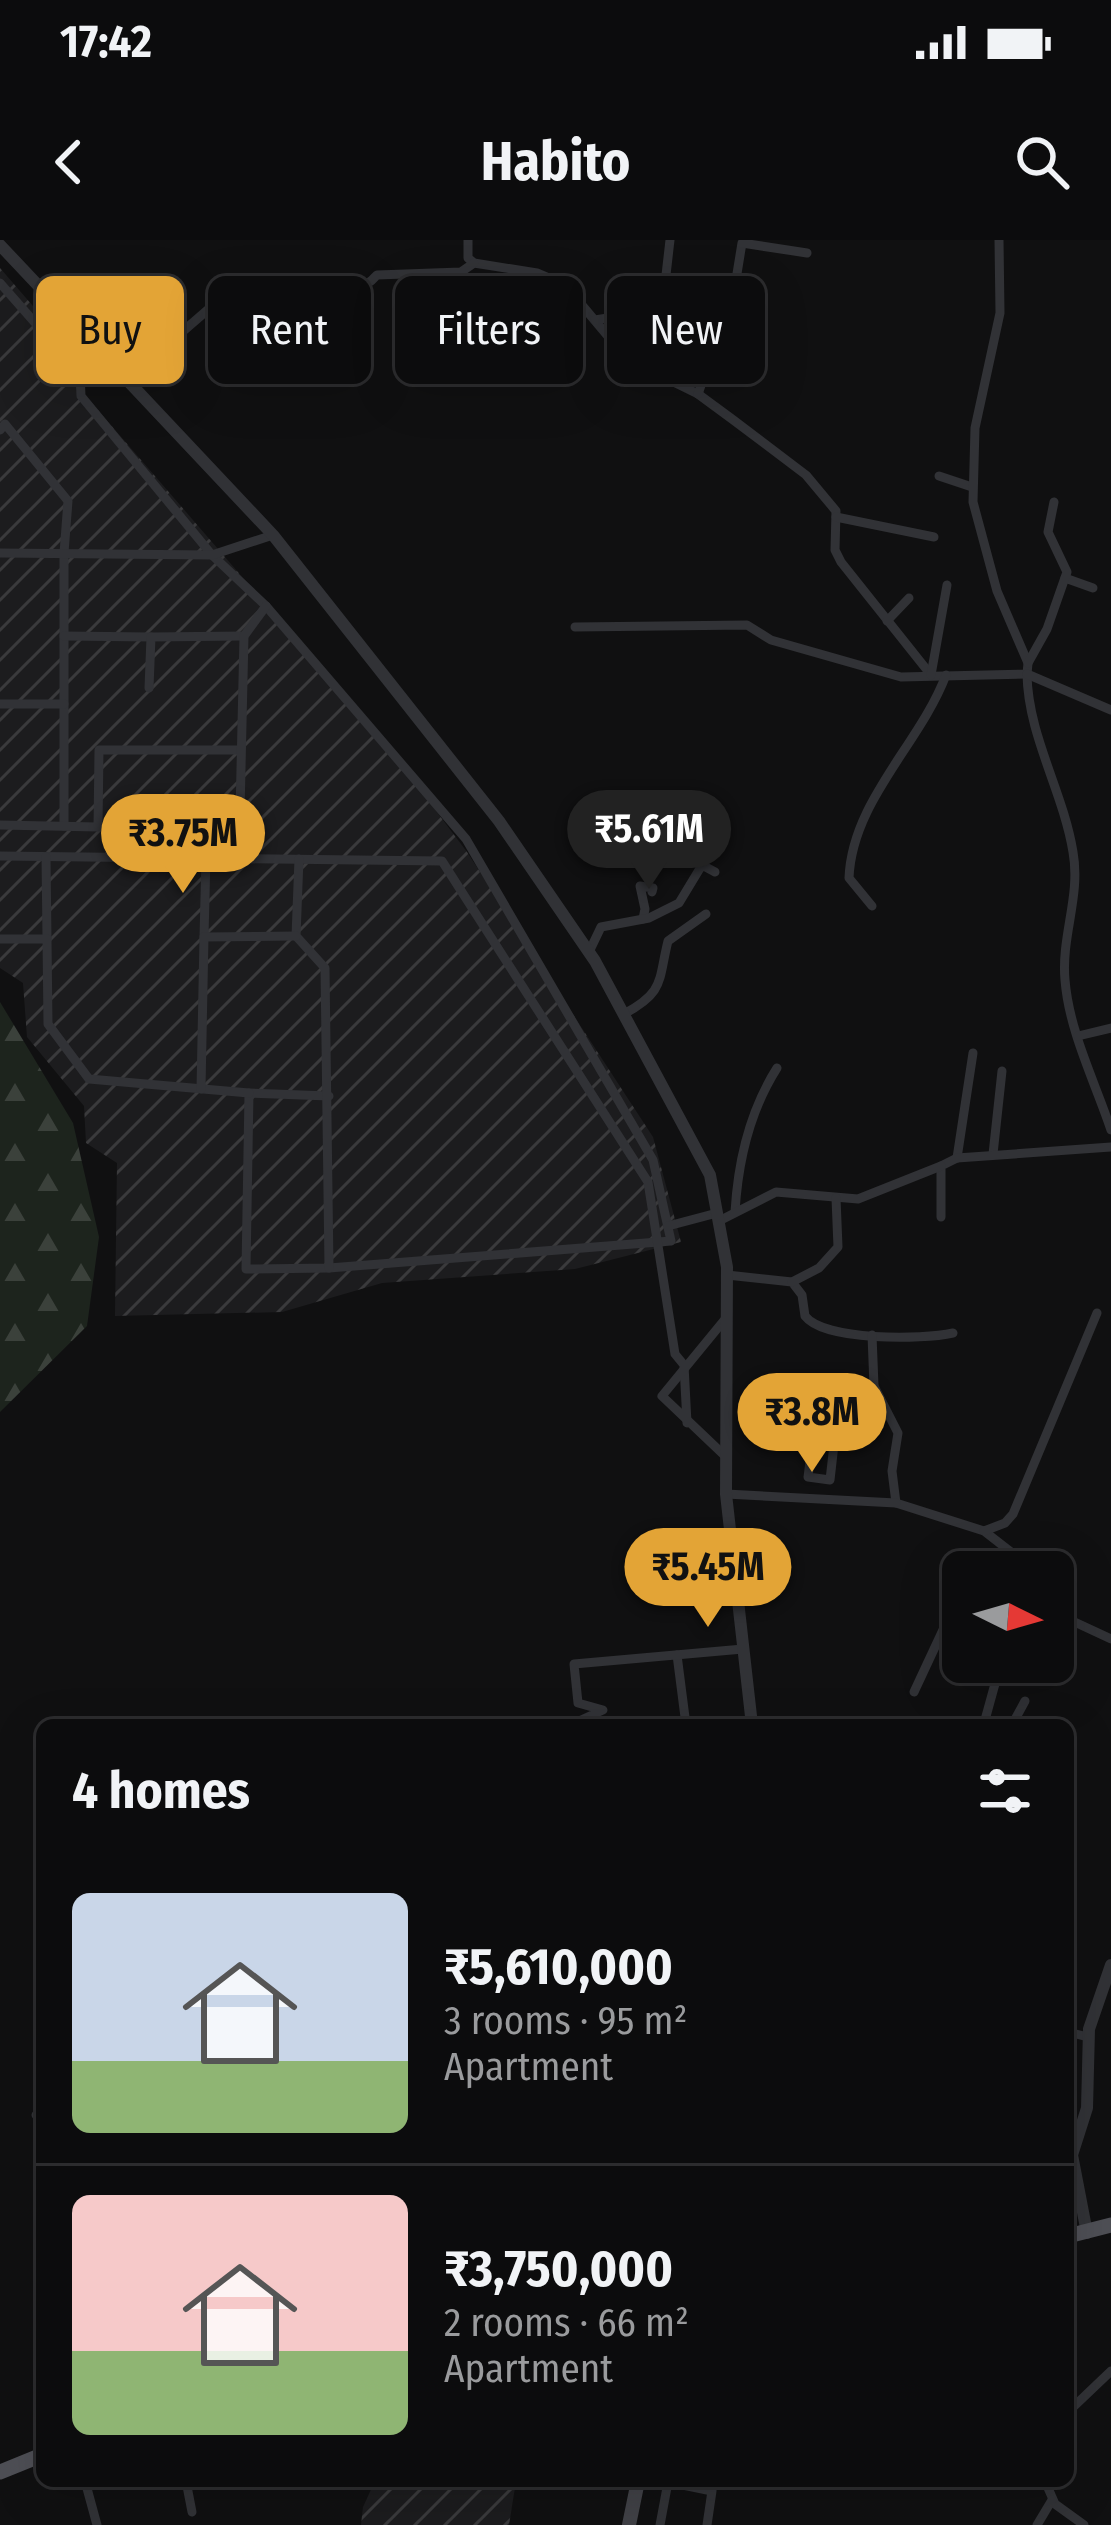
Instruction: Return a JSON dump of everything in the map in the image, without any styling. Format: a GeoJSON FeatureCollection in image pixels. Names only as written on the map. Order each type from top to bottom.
{"type":"FeatureCollection","features":[{"type":"Feature","properties":{"kind":"main road"},"geometry":{"type":"LineString","coordinates":[[1074,2235],[1111,2225]]}},
{"type":"Feature","properties":{"kind":"main road"},"geometry":{"type":"LineString","coordinates":[[0,2472],[36,2457]]}},
{"type":"Feature","properties":{"kind":"main road"},"geometry":{"type":"LineString","coordinates":[[629,2525],[637,2487]]}},
{"type":"Feature","properties":{"kind":"street"},"geometry":{"type":"LineString","coordinates":[[468,240],[467,257],[474,263],[556,279],[643,368],[698,394],[806,475],[834,507],[835,550],[932,675]]}},
{"type":"Feature","properties":{"kind":"street"},"geometry":{"type":"LineString","coordinates":[[595,320],[646,312],[666,275],[670,240]]}},
{"type":"Feature","properties":{"kind":"street"},"geometry":{"type":"LineString","coordinates":[[999,240],[1000,313],[975,428],[973,502],[997,591],[1028,669],[1036,735],[1074,855],[1077,888],[1065,979],[1078,1036],[1111,1130]]}},
{"type":"Feature","properties":{"kind":"street"},"geometry":{"type":"LineString","coordinates":[[698,394],[734,292],[742,243],[807,253]]}},
{"type":"Feature","properties":{"kind":"street"},"geometry":{"type":"LineString","coordinates":[[0,244],[36,282]]}},
{"type":"Feature","properties":{"kind":"street"},"geometry":{"type":"LineString","coordinates":[[371,282],[377,275],[461,272],[474,263]]}},
{"type":"Feature","properties":{"kind":"street"},"geometry":{"type":"LineString","coordinates":[[0,284],[80,374],[81,395],[212,556],[266,606],[466,839],[653,1160],[671,1241],[329,1268],[246,1269],[249,1093]]}},
{"type":"Feature","properties":{"kind":"street"},"geometry":{"type":"LineString","coordinates":[[184,328],[208,306]]}},
{"type":"Feature","properties":{"kind":"street"},"geometry":{"type":"LineString","coordinates":[[133,384],[273,535],[499,821],[589,952],[710,1174],[727,1275],[726,1494],[751,1719]]}},
{"type":"Feature","properties":{"kind":"street"},"geometry":{"type":"LineString","coordinates":[[0,430],[5,424],[68,501],[64,826]]}},
{"type":"Feature","properties":{"kind":"street"},"geometry":{"type":"LineString","coordinates":[[939,476],[972,487]]}},
{"type":"Feature","properties":{"kind":"street"},"geometry":{"type":"LineString","coordinates":[[1028,669],[1067,572],[1048,532],[1054,502]]}},
{"type":"Feature","properties":{"kind":"street"},"geometry":{"type":"LineString","coordinates":[[836,518],[934,537]]}},
{"type":"Feature","properties":{"kind":"street"},"geometry":{"type":"LineString","coordinates":[[0,553],[212,556],[273,535]]}},
{"type":"Feature","properties":{"kind":"street"},"geometry":{"type":"LineString","coordinates":[[1065,578],[1093,588]]}},
{"type":"Feature","properties":{"kind":"street"},"geometry":{"type":"LineString","coordinates":[[932,675],[947,585]]}},
{"type":"Feature","properties":{"kind":"street"},"geometry":{"type":"LineString","coordinates":[[887,621],[909,598]]}},
{"type":"Feature","properties":{"kind":"street"},"geometry":{"type":"LineString","coordinates":[[239,857],[244,636],[266,606]]}},
{"type":"Feature","properties":{"kind":"street"},"geometry":{"type":"LineString","coordinates":[[575,627],[747,625],[771,640],[901,676],[1028,669],[1111,710]]}},
{"type":"Feature","properties":{"kind":"street"},"geometry":{"type":"LineString","coordinates":[[64,636],[244,636]]}},
{"type":"Feature","properties":{"kind":"street"},"geometry":{"type":"LineString","coordinates":[[149,688],[151,637]]}},
{"type":"Feature","properties":{"kind":"street"},"geometry":{"type":"LineString","coordinates":[[872,906],[849,878],[860,825],[946,675]]}},
{"type":"Feature","properties":{"kind":"street"},"geometry":{"type":"LineString","coordinates":[[0,704],[64,704]]}},
{"type":"Feature","properties":{"kind":"street"},"geometry":{"type":"LineString","coordinates":[[0,825],[98,827],[99,750],[240,750]]}},
{"type":"Feature","properties":{"kind":"street"},"geometry":{"type":"LineString","coordinates":[[0,856],[442,861],[648,1182],[675,1354],[684,1365],[687,1423]]}},
{"type":"Feature","properties":{"kind":"street"},"geometry":{"type":"LineString","coordinates":[[46,857],[48,1024],[88,1079],[329,1096]]}},
{"type":"Feature","properties":{"kind":"street"},"geometry":{"type":"LineString","coordinates":[[201,1090],[206,857]]}},
{"type":"Feature","properties":{"kind":"street"},"geometry":{"type":"LineString","coordinates":[[299,859],[296,936],[325,968],[329,1268]]}},
{"type":"Feature","properties":{"kind":"street"},"geometry":{"type":"LineString","coordinates":[[589,952],[602,927],[643,919],[679,903],[702,865],[715,872]]}},
{"type":"Feature","properties":{"kind":"street"},"geometry":{"type":"LineString","coordinates":[[677,884],[680,889],[692,886]]}},
{"type":"Feature","properties":{"kind":"street"},"geometry":{"type":"LineString","coordinates":[[643,919],[640,886],[653,888],[652,892]]}},
{"type":"Feature","properties":{"kind":"street"},"geometry":{"type":"LineString","coordinates":[[624,1014],[661,986],[668,941],[706,914]]}},
{"type":"Feature","properties":{"kind":"street"},"geometry":{"type":"LineString","coordinates":[[204,938],[296,936]]}},
{"type":"Feature","properties":{"kind":"street"},"geometry":{"type":"LineString","coordinates":[[0,940],[47,939]]}},
{"type":"Feature","properties":{"kind":"street"},"geometry":{"type":"LineString","coordinates":[[1078,1036],[1111,1028]]}},
{"type":"Feature","properties":{"kind":"street"},"geometry":{"type":"LineString","coordinates":[[957,1158],[974,1053]]}},
{"type":"Feature","properties":{"kind":"street"},"geometry":{"type":"LineString","coordinates":[[735,1212],[745,1142],[759,1100],[777,1068]]}},
{"type":"Feature","properties":{"kind":"street"},"geometry":{"type":"LineString","coordinates":[[993,1154],[1002,1071]]}},
{"type":"Feature","properties":{"kind":"street"},"geometry":{"type":"LineString","coordinates":[[668,1226],[735,1212],[788,1190],[858,1198],[957,1158],[1111,1148]]}},
{"type":"Feature","properties":{"kind":"street"},"geometry":{"type":"LineString","coordinates":[[941,1166],[941,1217]]}},
{"type":"Feature","properties":{"kind":"street"},"geometry":{"type":"LineString","coordinates":[[727,1275],[792,1282],[819,1268],[838,1247],[836,1198]]}},
{"type":"Feature","properties":{"kind":"street"},"geometry":{"type":"LineString","coordinates":[[792,1282],[802,1295],[805,1316],[815,1327],[872,1335],[953,1333]]}},
{"type":"Feature","properties":{"kind":"street"},"geometry":{"type":"LineString","coordinates":[[984,1531],[1013,1514],[1096,1313]]}},
{"type":"Feature","properties":{"kind":"street"},"geometry":{"type":"LineString","coordinates":[[724,1455],[662,1396],[726,1318]]}},
{"type":"Feature","properties":{"kind":"street"},"geometry":{"type":"LineString","coordinates":[[872,1335],[874,1386],[898,1433],[892,1471],[896,1504]]}},
{"type":"Feature","properties":{"kind":"street"},"geometry":{"type":"LineString","coordinates":[[827,1498],[842,1382],[874,1386]]}},
{"type":"Feature","properties":{"kind":"street"},"geometry":{"type":"LineString","coordinates":[[818,1398],[808,1477],[830,1480]]}},
{"type":"Feature","properties":{"kind":"street"},"geometry":{"type":"LineString","coordinates":[[726,1494],[896,1504],[984,1531],[1010,1551]]}},
{"type":"Feature","properties":{"kind":"street"},"geometry":{"type":"LineString","coordinates":[[1074,1622],[1111,1639]]}},
{"type":"Feature","properties":{"kind":"street"},"geometry":{"type":"LineString","coordinates":[[914,1692],[942,1639]]}},
{"type":"Feature","properties":{"kind":"street"},"geometry":{"type":"LineString","coordinates":[[583,1719],[603,1710],[578,1702],[574,1664],[743,1649]]}},
{"type":"Feature","properties":{"kind":"street"},"geometry":{"type":"LineString","coordinates":[[677,1655],[685,1719]]}},
{"type":"Feature","properties":{"kind":"street"},"geometry":{"type":"LineString","coordinates":[[989,1719],[997,1683]]}},
{"type":"Feature","properties":{"kind":"street"},"geometry":{"type":"LineString","coordinates":[[1015,1719],[1025,1701]]}},
{"type":"Feature","properties":{"kind":"street"},"geometry":{"type":"LineString","coordinates":[[1074,2143],[1087,2108],[1088,2038],[1111,1966]]}},
{"type":"Feature","properties":{"kind":"street"},"geometry":{"type":"LineString","coordinates":[[1074,2034],[1088,2038]]}},
{"type":"Feature","properties":{"kind":"street"},"geometry":{"type":"LineString","coordinates":[[1074,2152],[1087,2233]]}},
{"type":"Feature","properties":{"kind":"street"},"geometry":{"type":"LineString","coordinates":[[1074,2407],[1108,2377]]}},
{"type":"Feature","properties":{"kind":"street"},"geometry":{"type":"LineString","coordinates":[[87,2487],[97,2525]]}},
{"type":"Feature","properties":{"kind":"street"},"geometry":{"type":"LineString","coordinates":[[186,2487],[192,2512]]}},
{"type":"Feature","properties":{"kind":"street"},"geometry":{"type":"LineString","coordinates":[[660,2525],[667,2487]]}},
{"type":"Feature","properties":{"kind":"street"},"geometry":{"type":"LineString","coordinates":[[692,2487],[712,2491],[707,2525]]}},
{"type":"Feature","properties":{"kind":"street"},"geometry":{"type":"LineString","coordinates":[[1047,2487],[1052,2500],[1084,2525]]}},
{"type":"Feature","properties":{"kind":"street"},"geometry":{"type":"LineString","coordinates":[[1037,2525],[1052,2500]]}},
{"type":"Feature","properties":{"kind":"shaded area"},"geometry":{"type":"Polygon","coordinates":[[[0,268],[36,310],[36,384],[84,384],[84,394],[378,734],[467,852],[653,1137],[681,1242],[575,1269],[382,1283],[282,1312],[115,1316],[117,1163],[86,1143],[84,1106],[27,1037],[23,983],[0,968],[0,268]]]}},
{"type":"Feature","properties":{"kind":"shaded area"},"geometry":{"type":"Polygon","coordinates":[[[372,2487],[515,2487],[509,2525],[361,2525],[372,2487]]]}},
{"type":"Feature","properties":{"kind":"green space"},"geometry":{"type":"Polygon","coordinates":[[[0,1002],[73,1123],[99,1237],[87,1326],[0,1412],[0,1002]]]}}]}
